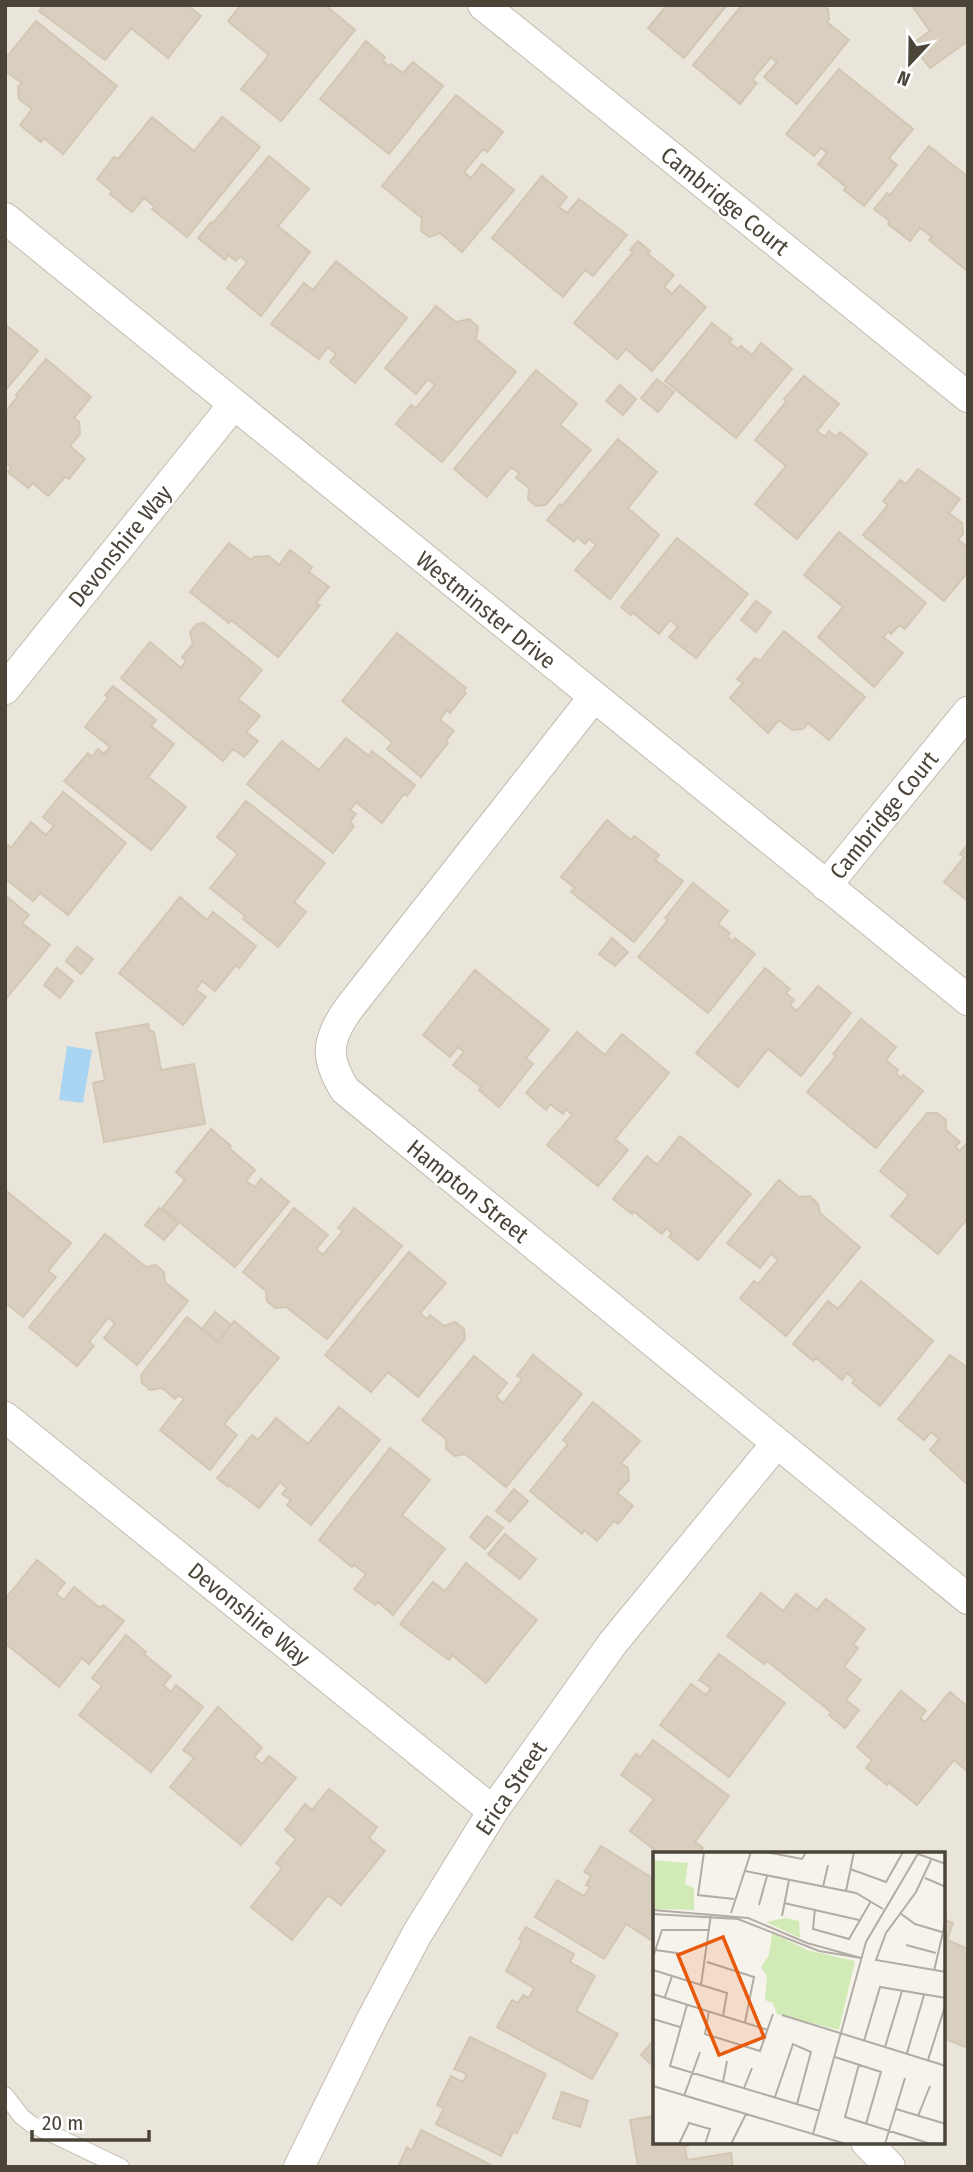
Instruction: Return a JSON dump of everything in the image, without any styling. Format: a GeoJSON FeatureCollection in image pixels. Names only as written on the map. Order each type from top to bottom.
{"type":"FeatureCollection","features":[{"type":"Feature","properties":{"kind":"street","name":"Cambridge Court"},"geometry":{"type":"LineString","coordinates":[[483,5],[968,397]]}},
{"type":"Feature","properties":{"kind":"street","name":"Westminster Drive"},"geometry":{"type":"LineString","coordinates":[[5,218],[968,1000]]}},
{"type":"Feature","properties":{"kind":"street","name":"Devonshire Way"},"geometry":{"type":"LineString","coordinates":[[5,689],[234,404]]}},
{"type":"Feature","properties":{"kind":"street","name":"Hampton Street"},"geometry":{"type":"LineString","coordinates":[[593,698],[335,1027],[329,1049],[334,1073],[345,1090],[968,1599]]}},
{"type":"Feature","properties":{"kind":"street","name":"Cambridge Court"},"geometry":{"type":"LineString","coordinates":[[826,886],[968,712]]}},
{"type":"Feature","properties":{"kind":"street","name":"Devonshire Way"},"geometry":{"type":"LineString","coordinates":[[5,1417],[493,1811]]}},
{"type":"Feature","properties":{"kind":"street","name":"Erica Street"},"geometry":{"type":"LineString","coordinates":[[299,2167],[417,1934],[493,1811],[612,1644],[776,1444]]}},
{"type":"Feature","properties":{"kind":"street"},"geometry":{"type":"LineString","coordinates":[[868,2144],[890,2167]]}},
{"type":"Feature","properties":{"kind":"lane"},"geometry":{"type":"LineString","coordinates":[[5,2095],[31,2124],[121,2167]]}},
{"type":"Feature","properties":{"kind":"shaded area"},"geometry":{"type":"Polygon","coordinates":[[[5,5],[968,5],[968,2167],[5,2167],[5,5]]]}},
{"type":"Feature","properties":{"kind":"water"},"geometry":{"type":"Polygon","coordinates":[[[67,1046],[92,1050],[83,1103],[59,1100],[67,1046]]]}},
{"type":"Feature","properties":{"kind":"building"},"geometry":{"type":"Polygon","coordinates":[[[44,5],[187,5],[201,16],[168,58],[131,28],[105,60],[39,11],[44,5]]]}},
{"type":"Feature","properties":{"kind":"building"},"geometry":{"type":"Polygon","coordinates":[[[241,5],[325,5],[355,30],[281,121],[241,89],[269,55],[228,21],[241,5]]]}},
{"type":"Feature","properties":{"kind":"building"},"geometry":{"type":"Polygon","coordinates":[[[667,5],[727,5],[684,58],[648,28],[667,5]]]}},
{"type":"Feature","properties":{"kind":"building"},"geometry":{"type":"Polygon","coordinates":[[[742,5],[824,5],[828,9],[827,22],[849,40],[797,104],[764,77],[777,62],[771,57],[752,80],[757,83],[740,104],[693,65],[742,5]]]}},
{"type":"Feature","properties":{"kind":"building"},"geometry":{"type":"Polygon","coordinates":[[[968,5],[968,41],[930,68],[912,44],[930,31],[912,6],[968,5]]]}},
{"type":"Feature","properties":{"kind":"building"},"geometry":{"type":"Polygon","coordinates":[[[36,21],[117,86],[63,154],[44,138],[41,142],[20,125],[32,109],[19,99],[18,87],[22,83],[5,71],[5,59],[36,21]]]}},
{"type":"Feature","properties":{"kind":"building"},"geometry":{"type":"Polygon","coordinates":[[[366,41],[385,57],[383,61],[389,66],[391,64],[403,73],[413,62],[443,86],[389,154],[320,99],[366,41]]]}},
{"type":"Feature","properties":{"kind":"building"},"geometry":{"type":"Polygon","coordinates":[[[839,69],[913,129],[889,158],[897,165],[864,206],[818,164],[827,153],[821,148],[814,156],[786,134],[839,69]]]}},
{"type":"Feature","properties":{"kind":"building"},"geometry":{"type":"Polygon","coordinates":[[[456,95],[503,132],[487,152],[483,149],[464,172],[471,178],[482,164],[514,190],[462,252],[440,233],[429,237],[421,231],[422,218],[382,186],[456,95]]]}},
{"type":"Feature","properties":{"kind":"building"},"geometry":{"type":"Polygon","coordinates":[[[152,117],[194,151],[222,117],[260,147],[187,237],[152,209],[155,207],[144,198],[132,212],[97,179],[114,157],[118,159],[152,117]]]}},
{"type":"Feature","properties":{"kind":"building"},"geometry":{"type":"Polygon","coordinates":[[[929,146],[968,177],[966,270],[929,240],[932,237],[920,228],[910,241],[874,209],[887,193],[890,195],[929,146]]]}},
{"type":"Feature","properties":{"kind":"building"},"geometry":{"type":"Polygon","coordinates":[[[269,156],[309,189],[278,226],[310,252],[261,316],[227,288],[247,262],[240,256],[236,261],[228,255],[225,260],[198,238],[269,156]]]}},
{"type":"Feature","properties":{"kind":"building"},"geometry":{"type":"Polygon","coordinates":[[[542,176],[567,197],[559,207],[567,213],[579,199],[627,235],[593,276],[585,270],[563,297],[492,238],[542,176]]]}},
{"type":"Feature","properties":{"kind":"building"},"geometry":{"type":"Polygon","coordinates":[[[638,241],[650,251],[648,254],[674,275],[664,287],[672,294],[680,285],[706,307],[652,371],[626,349],[617,359],[574,323],[633,252],[630,250],[638,241]]]}},
{"type":"Feature","properties":{"kind":"building"},"geometry":{"type":"Polygon","coordinates":[[[336,261],[407,318],[355,383],[330,362],[336,354],[328,347],[319,359],[271,324],[304,283],[313,290],[336,261]]]}},
{"type":"Feature","properties":{"kind":"building"},"geometry":{"type":"Polygon","coordinates":[[[436,306],[456,322],[469,319],[478,327],[476,339],[516,372],[442,462],[396,424],[411,405],[416,408],[435,385],[428,379],[416,394],[385,368],[436,306]]]}},
{"type":"Feature","properties":{"kind":"building"},"geometry":{"type":"Polygon","coordinates":[[[712,323],[732,339],[729,342],[738,349],[741,346],[752,355],[761,343],[792,369],[736,438],[665,381],[712,323]]]}},
{"type":"Feature","properties":{"kind":"building"},"geometry":{"type":"Polygon","coordinates":[[[7,326],[38,351],[5,391],[5,329],[7,326]]]}},
{"type":"Feature","properties":{"kind":"building"},"geometry":{"type":"Polygon","coordinates":[[[46,359],[91,397],[74,418],[79,422],[80,434],[70,446],[85,459],[69,479],[65,477],[48,496],[33,483],[28,488],[8,472],[11,467],[5,462],[5,412],[46,359]]]}},
{"type":"Feature","properties":{"kind":"building"},"geometry":{"type":"Polygon","coordinates":[[[536,370],[577,404],[560,425],[591,450],[546,505],[536,506],[528,499],[529,488],[516,478],[519,473],[511,467],[487,497],[454,469],[536,370]]]}},
{"type":"Feature","properties":{"kind":"building"},"geometry":{"type":"Polygon","coordinates":[[[804,376],[839,404],[817,431],[825,437],[829,431],[836,437],[840,432],[867,454],[797,539],[755,504],[786,466],[755,440],[804,376]]]}},
{"type":"Feature","properties":{"kind":"building"},"geometry":{"type":"Polygon","coordinates":[[[657,379],[674,392],[658,412],[641,398],[657,379]]]}},
{"type":"Feature","properties":{"kind":"building"},"geometry":{"type":"Polygon","coordinates":[[[620,385],[636,399],[623,415],[606,401],[620,385]]]}},
{"type":"Feature","properties":{"kind":"building"},"geometry":{"type":"Polygon","coordinates":[[[618,439],[657,472],[628,508],[659,535],[610,599],[575,570],[596,545],[589,539],[585,544],[577,537],[574,542],[547,520],[618,439]]]}},
{"type":"Feature","properties":{"kind":"building"},"geometry":{"type":"Polygon","coordinates":[[[918,469],[960,499],[949,513],[962,523],[963,534],[958,540],[968,547],[968,572],[944,601],[863,535],[888,505],[883,501],[900,480],[906,484],[918,469]]]}},
{"type":"Feature","properties":{"kind":"building"},"geometry":{"type":"Polygon","coordinates":[[[839,532],[926,603],[905,629],[899,625],[891,634],[888,631],[883,637],[903,653],[874,687],[818,637],[843,607],[804,575],[839,532]]]}},
{"type":"Feature","properties":{"kind":"building"},"geometry":{"type":"Polygon","coordinates":[[[677,538],[748,594],[696,658],[669,637],[678,627],[670,620],[659,634],[632,612],[631,615],[621,607],[677,538]]]}},
{"type":"Feature","properties":{"kind":"building"},"geometry":{"type":"Polygon","coordinates":[[[229,543],[251,560],[254,557],[269,556],[279,565],[290,550],[312,567],[309,572],[329,587],[316,603],[320,605],[278,657],[190,592],[229,543]]]}},
{"type":"Feature","properties":{"kind":"building"},"geometry":{"type":"Polygon","coordinates":[[[756,601],[771,612],[756,632],[741,620],[756,601]]]}},
{"type":"Feature","properties":{"kind":"building"},"geometry":{"type":"Polygon","coordinates":[[[204,623],[262,670],[238,699],[260,716],[246,732],[258,741],[244,757],[233,749],[223,761],[121,678],[150,642],[181,668],[186,661],[182,657],[193,644],[190,632],[197,624],[204,623]]]}},
{"type":"Feature","properties":{"kind":"building"},"geometry":{"type":"Polygon","coordinates":[[[784,631],[865,697],[829,740],[808,723],[803,729],[792,730],[779,720],[768,733],[730,698],[743,683],[737,679],[755,658],[760,661],[784,631]]]}},
{"type":"Feature","properties":{"kind":"building"},"geometry":{"type":"Polygon","coordinates":[[[397,633],[466,688],[466,693],[450,713],[447,710],[440,720],[454,731],[446,741],[448,743],[421,777],[387,749],[392,742],[342,701],[397,633]]]}},
{"type":"Feature","properties":{"kind":"building"},"geometry":{"type":"Polygon","coordinates":[[[113,686],[156,720],[151,726],[174,744],[148,777],[186,807],[151,850],[64,781],[88,753],[92,757],[98,749],[104,754],[110,747],[85,727],[108,698],[105,695],[113,686]]]}},
{"type":"Feature","properties":{"kind":"building"},"geometry":{"type":"Polygon","coordinates":[[[346,738],[369,756],[372,751],[415,785],[407,796],[404,794],[382,823],[356,802],[350,810],[356,814],[350,822],[354,826],[333,853],[247,784],[282,741],[319,770],[346,738]]]}},
{"type":"Feature","properties":{"kind":"building"},"geometry":{"type":"Polygon","coordinates":[[[63,792],[126,843],[68,915],[40,893],[33,901],[5,878],[5,849],[8,845],[11,848],[31,822],[46,835],[54,826],[43,817],[63,792]]]}},
{"type":"Feature","properties":{"kind":"building"},"geometry":{"type":"Polygon","coordinates":[[[246,801],[325,863],[294,902],[306,912],[278,947],[210,888],[238,854],[217,837],[246,801]]]}},
{"type":"Feature","properties":{"kind":"building"},"geometry":{"type":"Polygon","coordinates":[[[607,820],[631,840],[634,836],[659,855],[655,860],[683,881],[634,942],[571,892],[575,888],[561,877],[607,820]]]}},
{"type":"Feature","properties":{"kind":"building"},"geometry":{"type":"Polygon","coordinates":[[[968,844],[968,901],[944,882],[964,857],[960,854],[968,844]]]}},
{"type":"Feature","properties":{"kind":"building"},"geometry":{"type":"Polygon","coordinates":[[[693,883],[728,911],[718,924],[730,933],[727,936],[733,942],[735,938],[755,954],[708,1013],[638,957],[693,883]]]}},
{"type":"Feature","properties":{"kind":"building"},"geometry":{"type":"Polygon","coordinates":[[[5,895],[29,915],[22,923],[50,945],[5,1000],[5,895]]]}},
{"type":"Feature","properties":{"kind":"building"},"geometry":{"type":"Polygon","coordinates":[[[180,897],[207,920],[213,912],[256,946],[239,968],[236,965],[215,991],[202,981],[196,990],[206,997],[183,1025],[119,973],[180,897]]]}},
{"type":"Feature","properties":{"kind":"building"},"geometry":{"type":"Polygon","coordinates":[[[612,938],[628,952],[615,966],[599,954],[612,938]]]}},
{"type":"Feature","properties":{"kind":"building"},"geometry":{"type":"Polygon","coordinates":[[[77,947],[93,959],[81,974],[66,961],[77,947]]]}},
{"type":"Feature","properties":{"kind":"building"},"geometry":{"type":"Polygon","coordinates":[[[57,968],[73,981],[60,998],[44,985],[57,968]]]}},
{"type":"Feature","properties":{"kind":"building"},"geometry":{"type":"Polygon","coordinates":[[[765,968],[790,989],[786,993],[794,1000],[790,1005],[797,1011],[818,986],[851,1013],[801,1076],[768,1049],[738,1087],[696,1053],[765,968]]]}},
{"type":"Feature","properties":{"kind":"building"},"geometry":{"type":"Polygon","coordinates":[[[475,970],[549,1030],[526,1058],[533,1064],[499,1107],[479,1090],[481,1087],[453,1065],[464,1052],[458,1047],[450,1057],[423,1035],[475,970]]]}},
{"type":"Feature","properties":{"kind":"building"},"geometry":{"type":"Polygon","coordinates":[[[861,1019],[896,1047],[886,1060],[898,1070],[896,1073],[901,1078],[903,1075],[923,1091],[876,1148],[807,1092],[861,1019]]]}},
{"type":"Feature","properties":{"kind":"building"},"geometry":{"type":"Polygon","coordinates":[[[148,1024],[149,1030],[154,1032],[161,1070],[194,1064],[205,1124],[104,1142],[93,1083],[105,1080],[96,1033],[148,1024]]]}},
{"type":"Feature","properties":{"kind":"building"},"geometry":{"type":"Polygon","coordinates":[[[577,1032],[605,1055],[622,1034],[669,1073],[615,1139],[628,1150],[598,1186],[547,1145],[572,1115],[566,1109],[563,1114],[550,1104],[546,1110],[526,1093],[577,1032]]]}},
{"type":"Feature","properties":{"kind":"building"},"geometry":{"type":"Polygon","coordinates":[[[927,1113],[937,1113],[946,1120],[946,1130],[960,1142],[955,1147],[960,1151],[968,1142],[968,1218],[938,1254],[891,1216],[909,1195],[880,1171],[927,1113]]]}},
{"type":"Feature","properties":{"kind":"building"},"geometry":{"type":"Polygon","coordinates":[[[211,1129],[255,1170],[246,1181],[255,1187],[261,1179],[289,1202],[235,1267],[162,1208],[185,1180],[176,1172],[211,1129]]]}},
{"type":"Feature","properties":{"kind":"building"},"geometry":{"type":"Polygon","coordinates":[[[680,1136],[751,1194],[698,1260],[669,1237],[672,1233],[666,1228],[662,1234],[613,1199],[647,1156],[657,1165],[680,1136]]]}},
{"type":"Feature","properties":{"kind":"building"},"geometry":{"type":"Polygon","coordinates":[[[779,1180],[799,1197],[810,1196],[818,1204],[820,1213],[860,1247],[786,1336],[740,1298],[754,1281],[758,1284],[778,1260],[771,1254],[760,1268],[727,1243],[779,1180]]]}},
{"type":"Feature","properties":{"kind":"building"},"geometry":{"type":"Polygon","coordinates":[[[5,1190],[71,1243],[48,1271],[56,1277],[23,1317],[5,1302],[5,1190]]]}},
{"type":"Feature","properties":{"kind":"building"},"geometry":{"type":"Polygon","coordinates":[[[159,1208],[178,1224],[164,1240],[145,1225],[159,1208]]]}},
{"type":"Feature","properties":{"kind":"building"},"geometry":{"type":"Polygon","coordinates":[[[294,1208],[328,1235],[316,1249],[323,1255],[343,1231],[338,1228],[354,1208],[402,1246],[327,1339],[286,1307],[275,1308],[267,1301],[266,1291],[243,1272],[294,1208]]]}},
{"type":"Feature","properties":{"kind":"building"},"geometry":{"type":"Polygon","coordinates":[[[105,1234],[146,1267],[156,1265],[164,1272],[165,1282],[188,1301],[137,1365],[104,1338],[115,1323],[108,1318],[89,1342],[94,1346],[77,1366],[29,1327],[105,1234]]]}},
{"type":"Feature","properties":{"kind":"building"},"geometry":{"type":"Polygon","coordinates":[[[409,1252],[446,1283],[420,1313],[427,1319],[430,1315],[444,1326],[455,1322],[464,1329],[465,1339],[418,1397],[388,1372],[371,1392],[325,1355],[409,1252]]]}},
{"type":"Feature","properties":{"kind":"building"},"geometry":{"type":"Polygon","coordinates":[[[861,1281],[933,1341],[880,1406],[852,1383],[855,1380],[847,1373],[842,1380],[816,1358],[813,1361],[793,1344],[828,1301],[838,1309],[861,1281]]]}},
{"type":"Feature","properties":{"kind":"building"},"geometry":{"type":"Polygon","coordinates":[[[215,1312],[231,1325],[218,1342],[202,1329],[215,1312]]]}},
{"type":"Feature","properties":{"kind":"building"},"geometry":{"type":"Polygon","coordinates":[[[187,1317],[218,1342],[234,1321],[279,1358],[224,1424],[237,1435],[210,1470],[160,1430],[184,1399],[179,1395],[175,1399],[162,1388],[150,1390],[142,1383],[141,1375],[187,1317]]]}},
{"type":"Feature","properties":{"kind":"building"},"geometry":{"type":"Polygon","coordinates":[[[533,1355],[582,1394],[506,1487],[465,1454],[455,1456],[446,1449],[446,1439],[422,1420],[474,1356],[507,1383],[496,1397],[503,1403],[522,1379],[517,1376],[533,1355]]]}},
{"type":"Feature","properties":{"kind":"building"},"geometry":{"type":"Polygon","coordinates":[[[950,1355],[968,1368],[968,1485],[930,1450],[939,1439],[931,1432],[924,1440],[898,1419],[950,1355]]]}},
{"type":"Feature","properties":{"kind":"building"},"geometry":{"type":"Polygon","coordinates":[[[593,1402],[640,1441],[621,1463],[628,1468],[629,1480],[617,1493],[633,1506],[618,1524],[614,1521],[597,1541],[584,1530],[582,1534],[530,1491],[568,1444],[563,1440],[593,1402]]]}},
{"type":"Feature","properties":{"kind":"building"},"geometry":{"type":"Polygon","coordinates":[[[339,1407],[380,1440],[311,1525],[287,1505],[291,1500],[282,1494],[287,1488],[280,1482],[259,1508],[217,1478],[252,1435],[258,1440],[276,1418],[308,1444],[339,1407]]]}},
{"type":"Feature","properties":{"kind":"building"},"geometry":{"type":"Polygon","coordinates":[[[390,1448],[430,1480],[402,1515],[445,1549],[393,1615],[378,1602],[375,1605],[354,1589],[366,1574],[354,1565],[352,1567],[319,1540],[390,1448]]]}},
{"type":"Feature","properties":{"kind":"building"},"geometry":{"type":"Polygon","coordinates":[[[514,1489],[528,1501],[510,1522],[496,1511],[514,1489]]]}},
{"type":"Feature","properties":{"kind":"building"},"geometry":{"type":"Polygon","coordinates":[[[487,1516],[503,1528],[485,1549],[470,1537],[487,1516]]]}},
{"type":"Feature","properties":{"kind":"building"},"geometry":{"type":"Polygon","coordinates":[[[505,1534],[536,1559],[520,1579],[488,1554],[505,1534]]]}},
{"type":"Feature","properties":{"kind":"building"},"geometry":{"type":"Polygon","coordinates":[[[37,1560],[65,1583],[56,1594],[64,1600],[74,1587],[100,1608],[103,1605],[124,1621],[89,1664],[82,1658],[59,1687],[5,1643],[5,1599],[37,1560]]]}},
{"type":"Feature","properties":{"kind":"building"},"geometry":{"type":"Polygon","coordinates":[[[466,1563],[537,1620],[486,1683],[452,1655],[449,1660],[400,1624],[433,1582],[445,1591],[466,1563]]]}},
{"type":"Feature","properties":{"kind":"building"},"geometry":{"type":"Polygon","coordinates":[[[761,1593],[783,1611],[796,1594],[817,1610],[826,1599],[865,1629],[853,1645],[858,1648],[844,1667],[861,1680],[846,1700],[859,1710],[845,1728],[829,1715],[831,1712],[767,1661],[764,1664],[727,1636],[761,1593]]]}},
{"type":"Feature","properties":{"kind":"building"},"geometry":{"type":"Polygon","coordinates":[[[126,1635],[171,1676],[163,1685],[171,1692],[176,1685],[203,1707],[151,1772],[79,1715],[102,1686],[92,1678],[126,1635]]]}},
{"type":"Feature","properties":{"kind":"building"},"geometry":{"type":"Polygon","coordinates":[[[719,1654],[785,1703],[729,1777],[660,1725],[691,1684],[706,1695],[711,1688],[699,1680],[719,1654]]]}},
{"type":"Feature","properties":{"kind":"building"},"geometry":{"type":"Polygon","coordinates":[[[901,1691],[926,1711],[920,1718],[925,1722],[950,1692],[968,1707],[968,1772],[954,1760],[917,1805],[866,1768],[872,1760],[857,1747],[901,1691]]]}},
{"type":"Feature","properties":{"kind":"building"},"geometry":{"type":"Polygon","coordinates":[[[218,1707],[262,1748],[254,1757],[262,1764],[269,1756],[296,1778],[241,1845],[170,1787],[194,1758],[183,1750],[218,1707]]]}},
{"type":"Feature","properties":{"kind":"building"},"geometry":{"type":"Polygon","coordinates":[[[653,1740],[729,1796],[695,1842],[703,1848],[700,1852],[657,1852],[630,1831],[654,1799],[621,1775],[636,1754],[640,1757],[653,1740]]]}},
{"type":"Feature","properties":{"kind":"building"},"geometry":{"type":"Polygon","coordinates":[[[329,1789],[377,1827],[369,1838],[385,1851],[341,1905],[328,1895],[292,1940],[251,1907],[282,1868],[276,1863],[296,1839],[285,1830],[305,1804],[312,1810],[329,1789]]]}},
{"type":"Feature","properties":{"kind":"building"},"geometry":{"type":"Polygon","coordinates":[[[601,1846],[653,1878],[653,1941],[626,1924],[604,1959],[535,1917],[557,1880],[584,1896],[590,1887],[586,1885],[591,1876],[584,1872],[601,1846]]]}},
{"type":"Feature","properties":{"kind":"building"},"geometry":{"type":"Polygon","coordinates":[[[945,1920],[953,1923],[947,1940],[968,1949],[968,2048],[945,2039],[945,1920]]]}},
{"type":"Feature","properties":{"kind":"building"},"geometry":{"type":"Polygon","coordinates":[[[526,1927],[574,1954],[570,1962],[595,1976],[576,2011],[618,2034],[592,2079],[497,2027],[512,2000],[518,2003],[523,1995],[529,1998],[534,1988],[506,1971],[522,1941],[519,1939],[526,1927]]]}},
{"type":"Feature","properties":{"kind":"building"},"geometry":{"type":"Polygon","coordinates":[[[470,2037],[546,2074],[517,2133],[513,2132],[501,2156],[436,2124],[444,2108],[437,2105],[451,2076],[463,2082],[467,2074],[454,2069],[470,2037]]]}},
{"type":"Feature","properties":{"kind":"building"},"geometry":{"type":"Polygon","coordinates":[[[653,2041],[653,2066],[641,2055],[653,2041]]]}},
{"type":"Feature","properties":{"kind":"building"},"geometry":{"type":"Polygon","coordinates":[[[562,2092],[588,2101],[580,2127],[553,2118],[562,2092]]]}},
{"type":"Feature","properties":{"kind":"building"},"geometry":{"type":"Polygon","coordinates":[[[653,2116],[653,2144],[688,2144],[685,2146],[687,2160],[731,2153],[733,2167],[636,2167],[638,2166],[630,2120],[653,2116]]]}},
{"type":"Feature","properties":{"kind":"building"},"geometry":{"type":"Polygon","coordinates":[[[421,2130],[495,2167],[398,2167],[407,2147],[412,2150],[421,2130]]]}}]}
